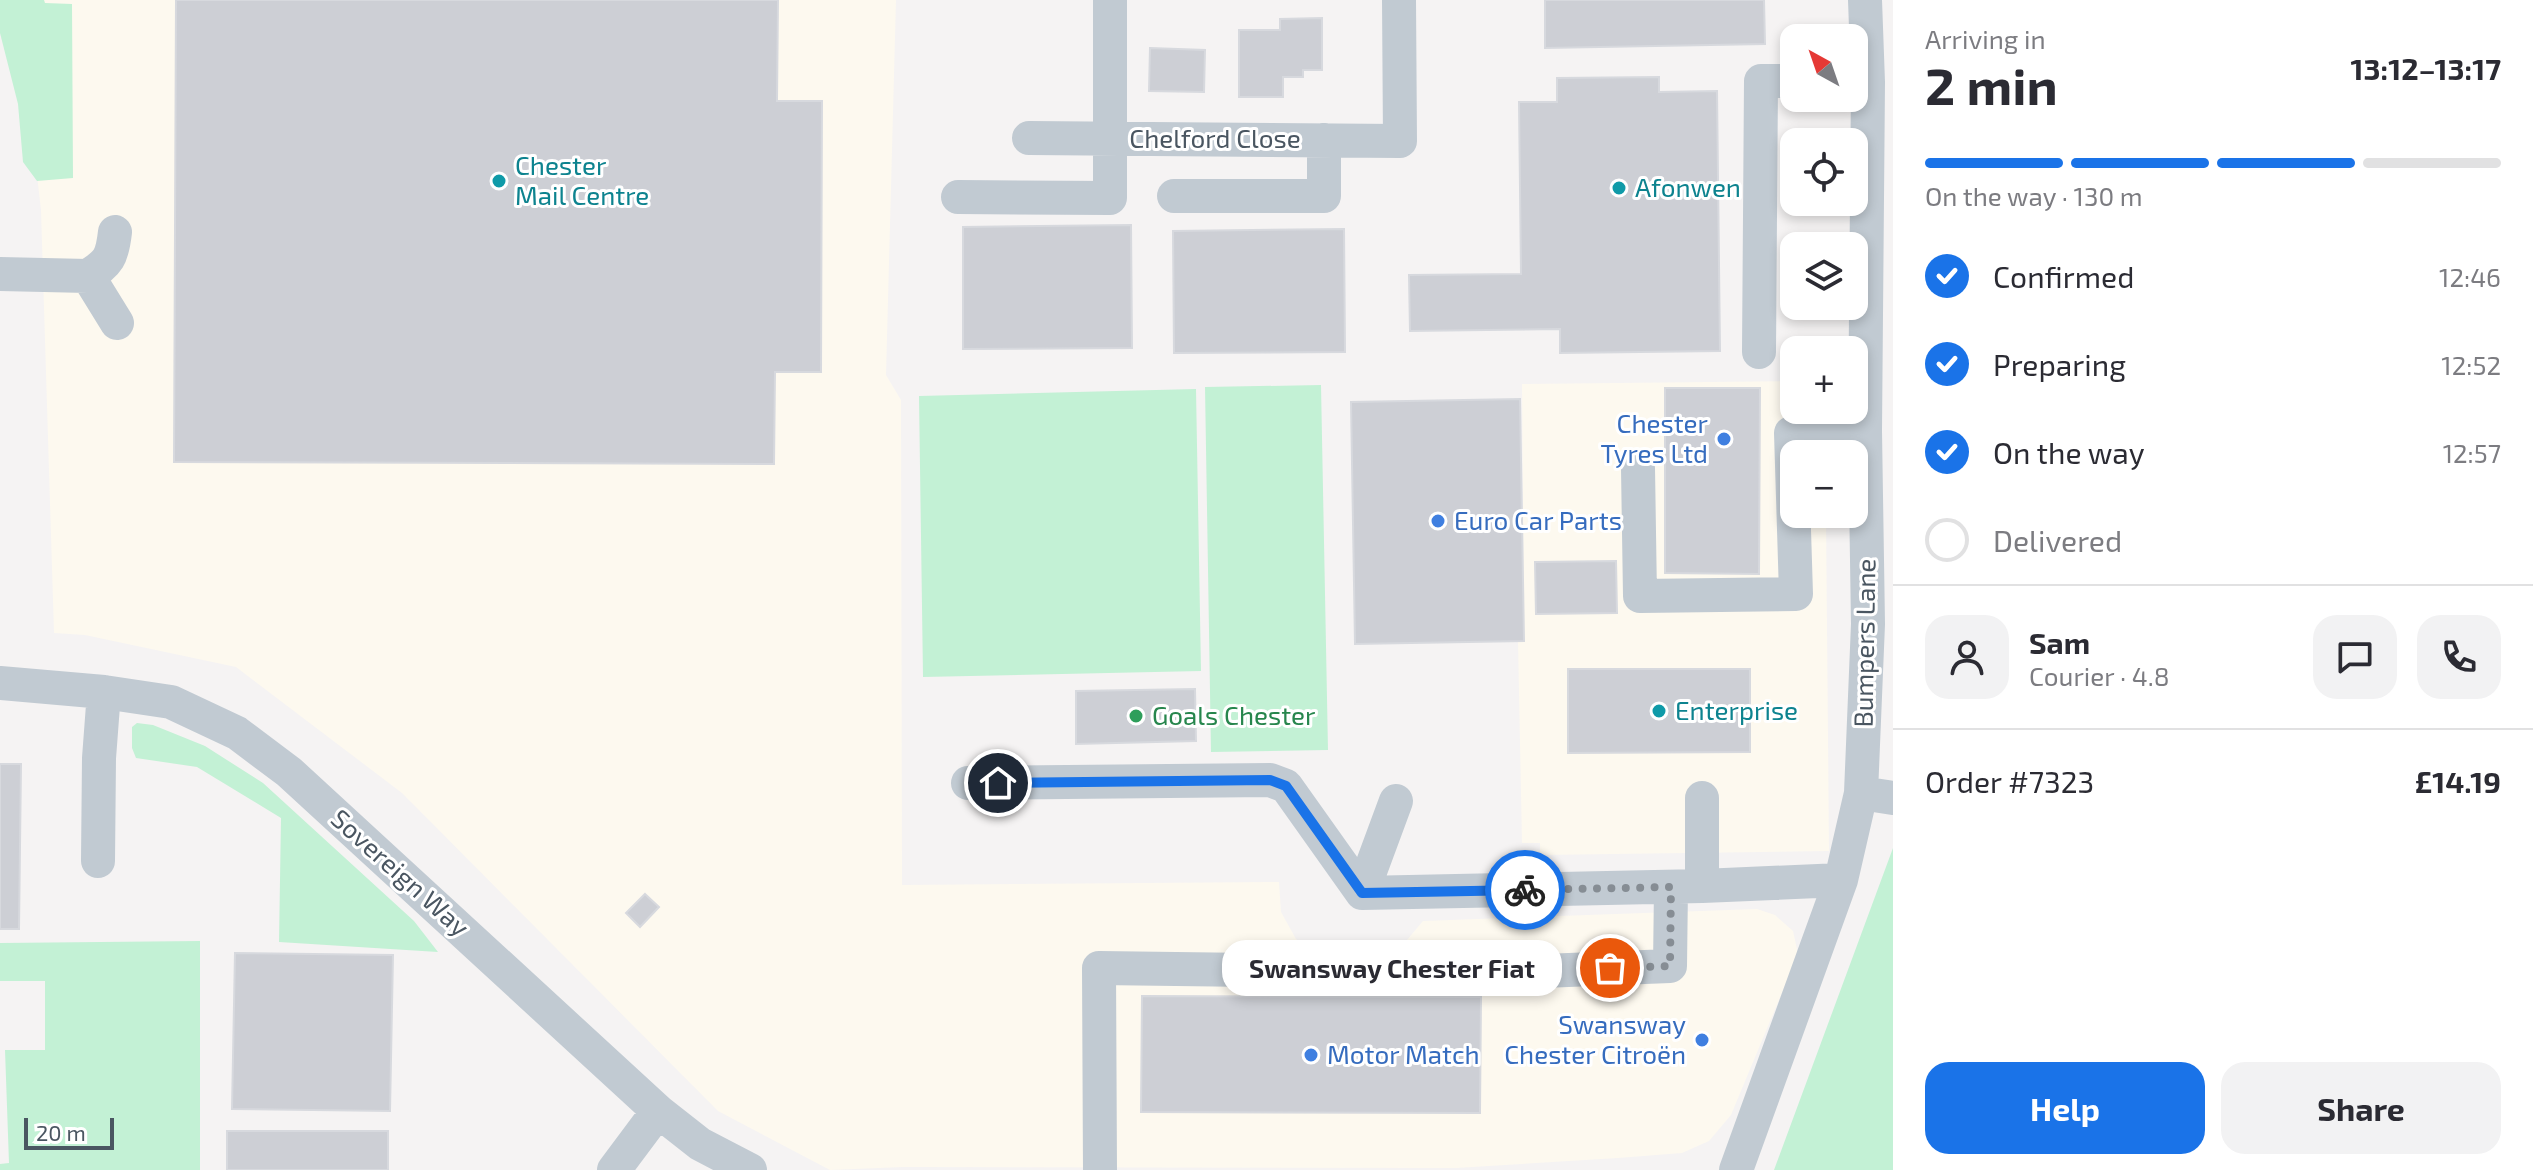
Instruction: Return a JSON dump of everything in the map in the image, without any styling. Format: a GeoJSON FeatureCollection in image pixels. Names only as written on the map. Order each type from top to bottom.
{"type":"FeatureCollection","features":[{"type":"Feature","properties":{"kind":"street"},"geometry":{"type":"LineString","coordinates":[[958,197],[1110,198],[1110,0]]}},
{"type":"Feature","properties":{"kind":"street","name":"Chelford Close"},"geometry":{"type":"LineString","coordinates":[[1029,138],[1400,141],[1399,0]]}},
{"type":"Feature","properties":{"kind":"street","name":"Bumpers Lane"},"geometry":{"type":"LineString","coordinates":[[1868,41],[1874,6]]}},
{"type":"Feature","properties":{"kind":"street"},"geometry":{"type":"LineString","coordinates":[[1759,352],[1761,81],[1780,81]]}},
{"type":"Feature","properties":{"kind":"street","name":"Bumpers Lane"},"geometry":{"type":"LineString","coordinates":[[1736,1170],[1841,880],[1877,796],[1880,510],[1865,431],[1861,112]]}},
{"type":"Feature","properties":{"kind":"street"},"geometry":{"type":"LineString","coordinates":[[1174,196],[1324,196],[1324,140]]}},
{"type":"Feature","properties":{"kind":"street"},"geometry":{"type":"LineString","coordinates":[[0,274],[88,276],[107,264],[115,232]]}},
{"type":"Feature","properties":{"kind":"street"},"geometry":{"type":"LineString","coordinates":[[88,276],[117,323]]}},
{"type":"Feature","properties":{"kind":"street"},"geometry":{"type":"LineString","coordinates":[[1638,468],[1640,596],[1796,594],[1791,433],[1865,431]]}},
{"type":"Feature","properties":{"kind":"street","name":"Sovereign Way"},"geometry":{"type":"LineString","coordinates":[[0,683],[104,692],[171,702],[237,733],[289,772],[658,1111],[700,1144],[750,1170]]}},
{"type":"Feature","properties":{"kind":"street"},"geometry":{"type":"LineString","coordinates":[[98,861],[99,758],[104,692]]}},
{"type":"Feature","properties":{"kind":"street"},"geometry":{"type":"LineString","coordinates":[[968,783],[1270,780],[1286,786],[1362,893]]}},
{"type":"Feature","properties":{"kind":"street"},"geometry":{"type":"LineString","coordinates":[[1100,1170],[1099,968],[1492,973],[1670,966],[1702,798]]}},
{"type":"Feature","properties":{"kind":"street"},"geometry":{"type":"LineString","coordinates":[[1362,893],[1396,801]]}},
{"type":"Feature","properties":{"kind":"street"},"geometry":{"type":"LineString","coordinates":[[1362,893],[1686,887],[1841,880]]}},
{"type":"Feature","properties":{"kind":"street"},"geometry":{"type":"LineString","coordinates":[[614,1170],[658,1111]]}},
{"type":"Feature","properties":{"kind":"shaded area"},"geometry":{"type":"Polygon","coordinates":[[[0,0],[896,0],[886,375],[901,400],[902,885],[1279,882],[1281,912],[1296,939],[1313,952],[1334,957],[1396,953],[1423,921],[1757,909],[1775,915],[1793,931],[1798,954],[1731,1115],[1709,1141],[1682,1153],[1456,1168],[903,1167],[830,1170],[718,1111],[402,793],[236,667],[85,635],[54,633],[41,210],[25,72],[0,0]]]}},
{"type":"Feature","properties":{"kind":"shaded area"},"geometry":{"type":"Polygon","coordinates":[[[1780,381],[1780,424],[1825,424],[1825,440],[1780,440],[1780,528],[1826,528],[1829,851],[1540,855],[1540,843],[1522,843],[1518,641],[1524,640],[1522,384],[1780,381]]]}},
{"type":"Feature","properties":{"kind":"green space"},"geometry":{"type":"Polygon","coordinates":[[[0,0],[44,0],[45,3],[72,4],[73,178],[37,181],[23,162],[18,104],[0,33],[0,0]]]}},
{"type":"Feature","properties":{"kind":"green space"},"geometry":{"type":"Polygon","coordinates":[[[1321,385],[1328,750],[1211,752],[1205,387],[1321,385]]]}},
{"type":"Feature","properties":{"kind":"green space"},"geometry":{"type":"Polygon","coordinates":[[[1196,389],[1201,671],[923,677],[919,396],[1196,389]]]}},
{"type":"Feature","properties":{"kind":"green space"},"geometry":{"type":"Polygon","coordinates":[[[137,723],[153,725],[205,746],[263,783],[414,921],[438,952],[279,942],[281,818],[197,767],[136,758],[132,748],[132,727],[137,723]]]}},
{"type":"Feature","properties":{"kind":"green space"},"geometry":{"type":"Polygon","coordinates":[[[1893,848],[1893,1170],[1774,1170],[1893,848]]]}},
{"type":"Feature","properties":{"kind":"green space"},"geometry":{"type":"Polygon","coordinates":[[[200,941],[200,1170],[0,1170],[0,1164],[9,1163],[5,1050],[45,1050],[45,981],[0,981],[0,943],[200,941]]]}},
{"type":"Feature","properties":{"kind":"building","name":"Chester Mail Centre"},"geometry":{"type":"Polygon","coordinates":[[[176,0],[778,0],[777,101],[822,101],[821,372],[775,372],[774,464],[174,462],[176,0]]]}},
{"type":"Feature","properties":{"kind":"building"},"geometry":{"type":"Polygon","coordinates":[[[1545,0],[1764,0],[1765,44],[1545,48],[1545,0]]]}},
{"type":"Feature","properties":{"kind":"building"},"geometry":{"type":"Polygon","coordinates":[[[1322,18],[1322,70],[1303,70],[1303,77],[1283,77],[1283,97],[1239,97],[1239,30],[1280,30],[1280,19],[1322,18]]]}},
{"type":"Feature","properties":{"kind":"building"},"geometry":{"type":"Polygon","coordinates":[[[1150,48],[1205,50],[1204,92],[1149,91],[1150,48]]]}},
{"type":"Feature","properties":{"kind":"building","name":"Afonwen"},"geometry":{"type":"Polygon","coordinates":[[[1659,77],[1659,92],[1717,91],[1720,351],[1560,353],[1560,329],[1410,331],[1409,275],[1521,274],[1519,102],[1557,102],[1557,78],[1659,77]]]}},
{"type":"Feature","properties":{"kind":"building"},"geometry":{"type":"Polygon","coordinates":[[[1131,225],[1132,348],[963,349],[963,227],[1131,225]]]}},
{"type":"Feature","properties":{"kind":"building"},"geometry":{"type":"Polygon","coordinates":[[[1344,229],[1345,352],[1174,353],[1173,231],[1344,229]]]}},
{"type":"Feature","properties":{"kind":"building"},"geometry":{"type":"Polygon","coordinates":[[[1665,388],[1760,388],[1759,574],[1665,573],[1665,388]]]}},
{"type":"Feature","properties":{"kind":"building","name":"Euro Car Parts"},"geometry":{"type":"Polygon","coordinates":[[[1520,399],[1524,641],[1355,644],[1351,402],[1520,399]]]}},
{"type":"Feature","properties":{"kind":"building"},"geometry":{"type":"Polygon","coordinates":[[[1616,561],[1617,613],[1536,614],[1535,562],[1616,561]]]}},
{"type":"Feature","properties":{"kind":"building","name":"Enterprise"},"geometry":{"type":"Polygon","coordinates":[[[1568,669],[1750,669],[1750,752],[1568,753],[1568,669]]]}},
{"type":"Feature","properties":{"kind":"building","name":"Goals Chester"},"geometry":{"type":"Polygon","coordinates":[[[1195,689],[1196,741],[1076,744],[1076,691],[1195,689]]]}},
{"type":"Feature","properties":{"kind":"building"},"geometry":{"type":"Polygon","coordinates":[[[0,764],[21,764],[19,929],[0,929],[0,764]]]}},
{"type":"Feature","properties":{"kind":"building"},"geometry":{"type":"Polygon","coordinates":[[[645,894],[659,907],[640,927],[626,913],[645,894]]]}},
{"type":"Feature","properties":{"kind":"building"},"geometry":{"type":"Polygon","coordinates":[[[235,953],[393,955],[390,1111],[232,1109],[235,953]]]}},
{"type":"Feature","properties":{"kind":"building","name":"Motor Match"},"geometry":{"type":"Polygon","coordinates":[[[1142,996],[1481,997],[1480,1113],[1141,1112],[1142,996]]]}},
{"type":"Feature","properties":{"kind":"building"},"geometry":{"type":"Polygon","coordinates":[[[227,1131],[388,1131],[388,1170],[227,1170],[227,1131]]]}},
{"type":"Feature","properties":{"kind":"way so far"},"geometry":{"type":"LineString","coordinates":[[1525,890],[1671,887],[1670,966],[1610,968]]}},
{"type":"Feature","properties":{"kind":"place","name":"Chester Mail Centre"},"geometry":{"type":"Point","coordinates":[499,181]}},
{"type":"Feature","properties":{"kind":"place","name":"Afonwen"},"geometry":{"type":"Point","coordinates":[1619,188]}},
{"type":"Feature","properties":{"kind":"place","name":"Chester Tyres Ltd"},"geometry":{"type":"Point","coordinates":[1724,439]}},
{"type":"Feature","properties":{"kind":"place","name":"Euro Car Parts"},"geometry":{"type":"Point","coordinates":[1438,521]}},
{"type":"Feature","properties":{"kind":"place","name":"Enterprise"},"geometry":{"type":"Point","coordinates":[1659,711]}},
{"type":"Feature","properties":{"kind":"place","name":"Goals Chester"},"geometry":{"type":"Point","coordinates":[1136,716]}},
{"type":"Feature","properties":{"kind":"place","name":"Swansway Chester Fiat"},"geometry":{"type":"Point","coordinates":[1610,968]}},
{"type":"Feature","properties":{"kind":"place","name":"Swansway Chester Citroën"},"geometry":{"type":"Point","coordinates":[1702,1040]}},
{"type":"Feature","properties":{"kind":"place","name":"Motor Match"},"geometry":{"type":"Point","coordinates":[1311,1055]}},
{"type":"Feature","properties":{"kind":"route"},"geometry":{"type":"LineString","coordinates":[[998,783],[1270,780],[1286,786],[1362,893],[1525,890]]}}]}
